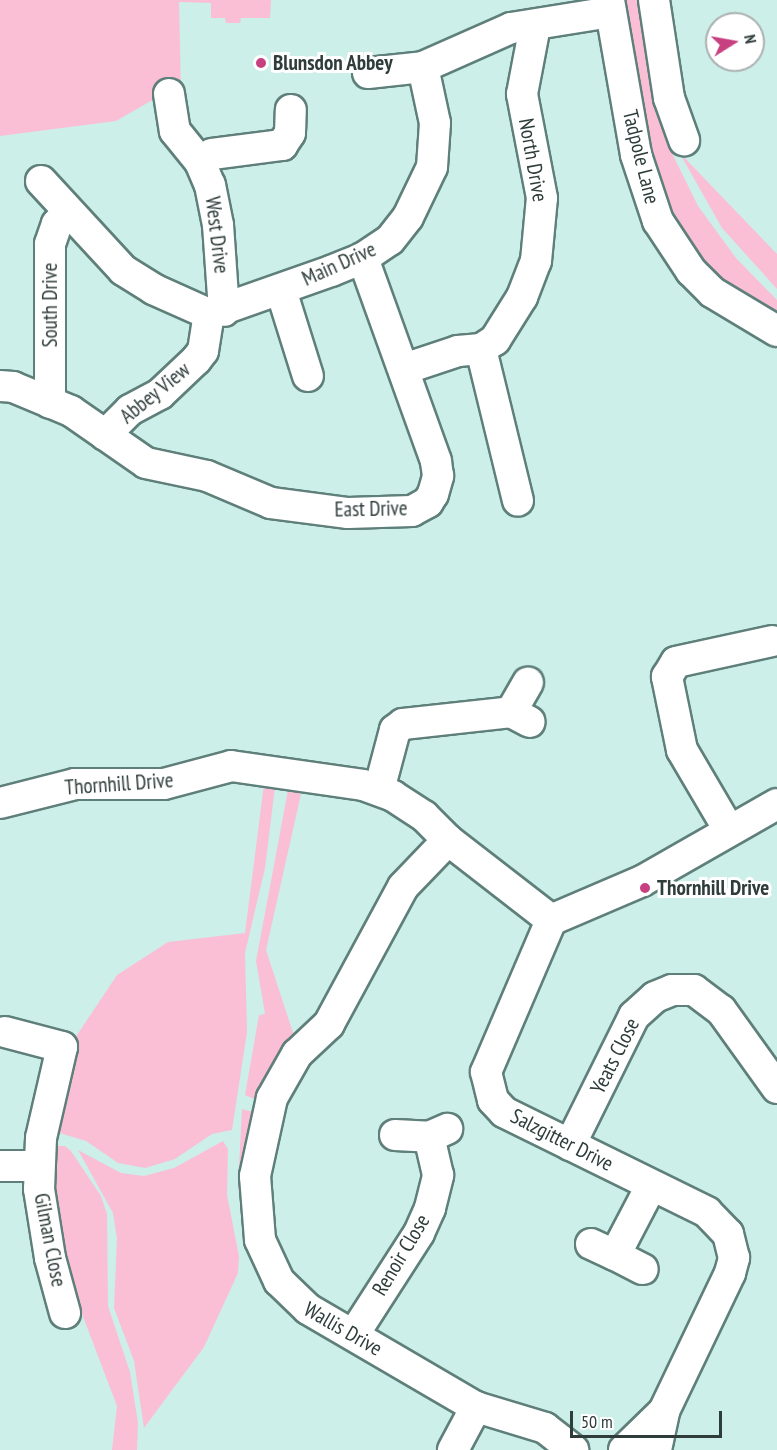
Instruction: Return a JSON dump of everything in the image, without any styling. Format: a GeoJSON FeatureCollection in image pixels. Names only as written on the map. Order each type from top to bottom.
{"type":"FeatureCollection","features":[{"type":"Feature","properties":{"kind":"street"},"geometry":{"type":"LineString","coordinates":[[654,0],[681,95],[684,140]]}},
{"type":"Feature","properties":{"kind":"street"},"geometry":{"type":"LineString","coordinates":[[368,73],[423,68],[498,32],[535,26],[610,6]]}},
{"type":"Feature","properties":{"kind":"street","name":"Tadpole Lane"},"geometry":{"type":"LineString","coordinates":[[610,6],[636,154],[658,221],[690,271],[712,292],[777,331]]}},
{"type":"Feature","properties":{"kind":"street","name":"North Drive"},"geometry":{"type":"LineString","coordinates":[[481,349],[504,328],[536,261],[542,198],[522,94],[535,26]]}},
{"type":"Feature","properties":{"kind":"street","name":"Main Drive"},"geometry":{"type":"LineString","coordinates":[[217,312],[363,258],[390,240],[408,217],[432,167],[435,123],[423,68]]}},
{"type":"Feature","properties":{"kind":"street","name":"West Drive"},"geometry":{"type":"LineString","coordinates":[[169,94],[175,131],[200,162],[210,185],[218,225],[217,312]]}},
{"type":"Feature","properties":{"kind":"street"},"geometry":{"type":"LineString","coordinates":[[200,162],[212,154],[282,145],[290,133],[291,110]]}},
{"type":"Feature","properties":{"kind":"street"},"geometry":{"type":"LineString","coordinates":[[40,181],[123,270],[153,289],[217,312]]}},
{"type":"Feature","properties":{"kind":"street","name":"South Drive"},"geometry":{"type":"LineString","coordinates":[[50,403],[50,244],[57,224],[68,212]]}},
{"type":"Feature","properties":{"kind":"street","name":"East Drive"},"geometry":{"type":"LineString","coordinates":[[105,435],[146,463],[207,476],[271,503],[348,513],[412,511],[428,502],[438,476],[404,369],[363,258]]}},
{"type":"Feature","properties":{"kind":"street","name":"Main Drive"},"geometry":{"type":"LineString","coordinates":[[281,290],[308,376]]}},
{"type":"Feature","properties":{"kind":"street","name":"Abbey View"},"geometry":{"type":"LineString","coordinates":[[105,435],[130,410],[160,394],[196,360],[203,351],[217,312]]}},
{"type":"Feature","properties":{"kind":"street"},"geometry":{"type":"LineString","coordinates":[[404,369],[458,351],[481,349],[518,501]]}},
{"type":"Feature","properties":{"kind":"street"},"geometry":{"type":"LineString","coordinates":[[0,386],[13,387],[71,411],[105,435]]}},
{"type":"Feature","properties":{"kind":"street"},"geometry":{"type":"LineString","coordinates":[[729,830],[682,750],[667,677],[676,662],[772,641]]}},
{"type":"Feature","properties":{"kind":"street"},"geometry":{"type":"LineString","coordinates":[[379,790],[398,727],[521,717],[528,682]]}},
{"type":"Feature","properties":{"kind":"street","name":"Thornhill Drive"},"geometry":{"type":"LineString","coordinates":[[0,803],[75,784],[164,784],[231,766],[379,790],[424,816],[448,840],[551,920]]}},
{"type":"Feature","properties":{"kind":"street"},"geometry":{"type":"LineString","coordinates":[[551,920],[642,881],[777,804]]}},
{"type":"Feature","properties":{"kind":"street","name":"Wallis Drive"},"geometry":{"type":"LineString","coordinates":[[448,840],[403,888],[329,1024],[289,1067],[272,1098],[257,1154],[256,1216],[260,1240],[273,1270],[298,1302],[476,1407],[545,1428],[573,1450]]}},
{"type":"Feature","properties":{"kind":"street","name":"Salzgitter Drive"},"geometry":{"type":"LineString","coordinates":[[551,920],[488,1063],[486,1078],[493,1100],[504,1112],[715,1217],[728,1234],[734,1258],[724,1287],[664,1411],[656,1450]]}},
{"type":"Feature","properties":{"kind":"street","name":"Yeats Close"},"geometry":{"type":"LineString","coordinates":[[570,1145],[634,1016],[655,997],[672,990],[694,990],[721,1010],[777,1088]]}},
{"type":"Feature","properties":{"kind":"street","name":"Gilman Close"},"geometry":{"type":"LineString","coordinates":[[5,1032],[62,1047],[51,1084],[39,1166],[43,1225],[65,1313]]}},
{"type":"Feature","properties":{"kind":"street","name":"Renoir Close"},"geometry":{"type":"LineString","coordinates":[[354,1334],[419,1233],[430,1208],[438,1175],[438,1133],[395,1135]]}},
{"type":"Feature","properties":{"kind":"street","name":"Gilman Close"},"geometry":{"type":"LineString","coordinates":[[0,1166],[39,1166]]}},
{"type":"Feature","properties":{"kind":"street"},"geometry":{"type":"LineString","coordinates":[[643,1269],[603,1250],[651,1186]]}},
{"type":"Feature","properties":{"kind":"street"},"geometry":{"type":"LineString","coordinates":[[453,1450],[476,1407]]}},
{"type":"Feature","properties":{"kind":"street","name":"Salzgitter Drive"},"geometry":{"type":"LineString","coordinates":[[624,1450],[664,1411]]}},
{"type":"Feature","properties":{"kind":"shaded area"},"geometry":{"type":"Polygon","coordinates":[[[0,0],[271,0],[270,18],[241,18],[240,23],[226,23],[225,18],[211,18],[211,3],[179,2],[181,93],[163,94],[116,121],[0,136],[0,0]]]}},
{"type":"Feature","properties":{"kind":"shaded area"},"geometry":{"type":"Polygon","coordinates":[[[618,0],[642,0],[666,141],[698,206],[736,258],[777,300],[777,315],[708,274],[660,196],[618,0]]]}},
{"type":"Feature","properties":{"kind":"shaded area"},"geometry":{"type":"Polygon","coordinates":[[[679,152],[777,254],[777,289],[722,228],[679,152]]]}},
{"type":"Feature","properties":{"kind":"shaded area"},"geometry":{"type":"Polygon","coordinates":[[[264,784],[275,787],[265,868],[245,953],[247,1032],[232,1130],[212,1134],[175,1159],[145,1168],[118,1163],[86,1141],[53,1131],[77,1035],[117,975],[168,942],[245,933],[264,784]]]}},
{"type":"Feature","properties":{"kind":"shaded area"},"geometry":{"type":"Polygon","coordinates":[[[288,790],[301,794],[266,950],[297,1045],[261,1102],[245,1095],[259,1015],[265,1014],[256,961],[288,790]]]}},
{"type":"Feature","properties":{"kind":"shaded area"},"geometry":{"type":"Polygon","coordinates":[[[242,1109],[259,1114],[257,1265],[251,1262],[238,1186],[242,1109]]]}},
{"type":"Feature","properties":{"kind":"shaded area"},"geometry":{"type":"Polygon","coordinates":[[[223,1141],[228,1149],[227,1195],[239,1256],[238,1273],[204,1347],[144,1428],[134,1361],[114,1308],[117,1239],[113,1213],[78,1150],[121,1173],[144,1176],[174,1168],[223,1141]]]}},
{"type":"Feature","properties":{"kind":"shaded area"},"geometry":{"type":"Polygon","coordinates":[[[51,1146],[65,1146],[71,1151],[101,1196],[107,1214],[108,1306],[130,1372],[138,1423],[137,1450],[112,1450],[117,1406],[82,1314],[69,1292],[57,1249],[51,1146]]]}},
{"type":"Feature","properties":{"kind":"place","name":"Blunsdon Abbey"},"geometry":{"type":"Point","coordinates":[261,63]}},
{"type":"Feature","properties":{"kind":"place","name":"Thornhill Drive"},"geometry":{"type":"Point","coordinates":[645,888]}}]}
